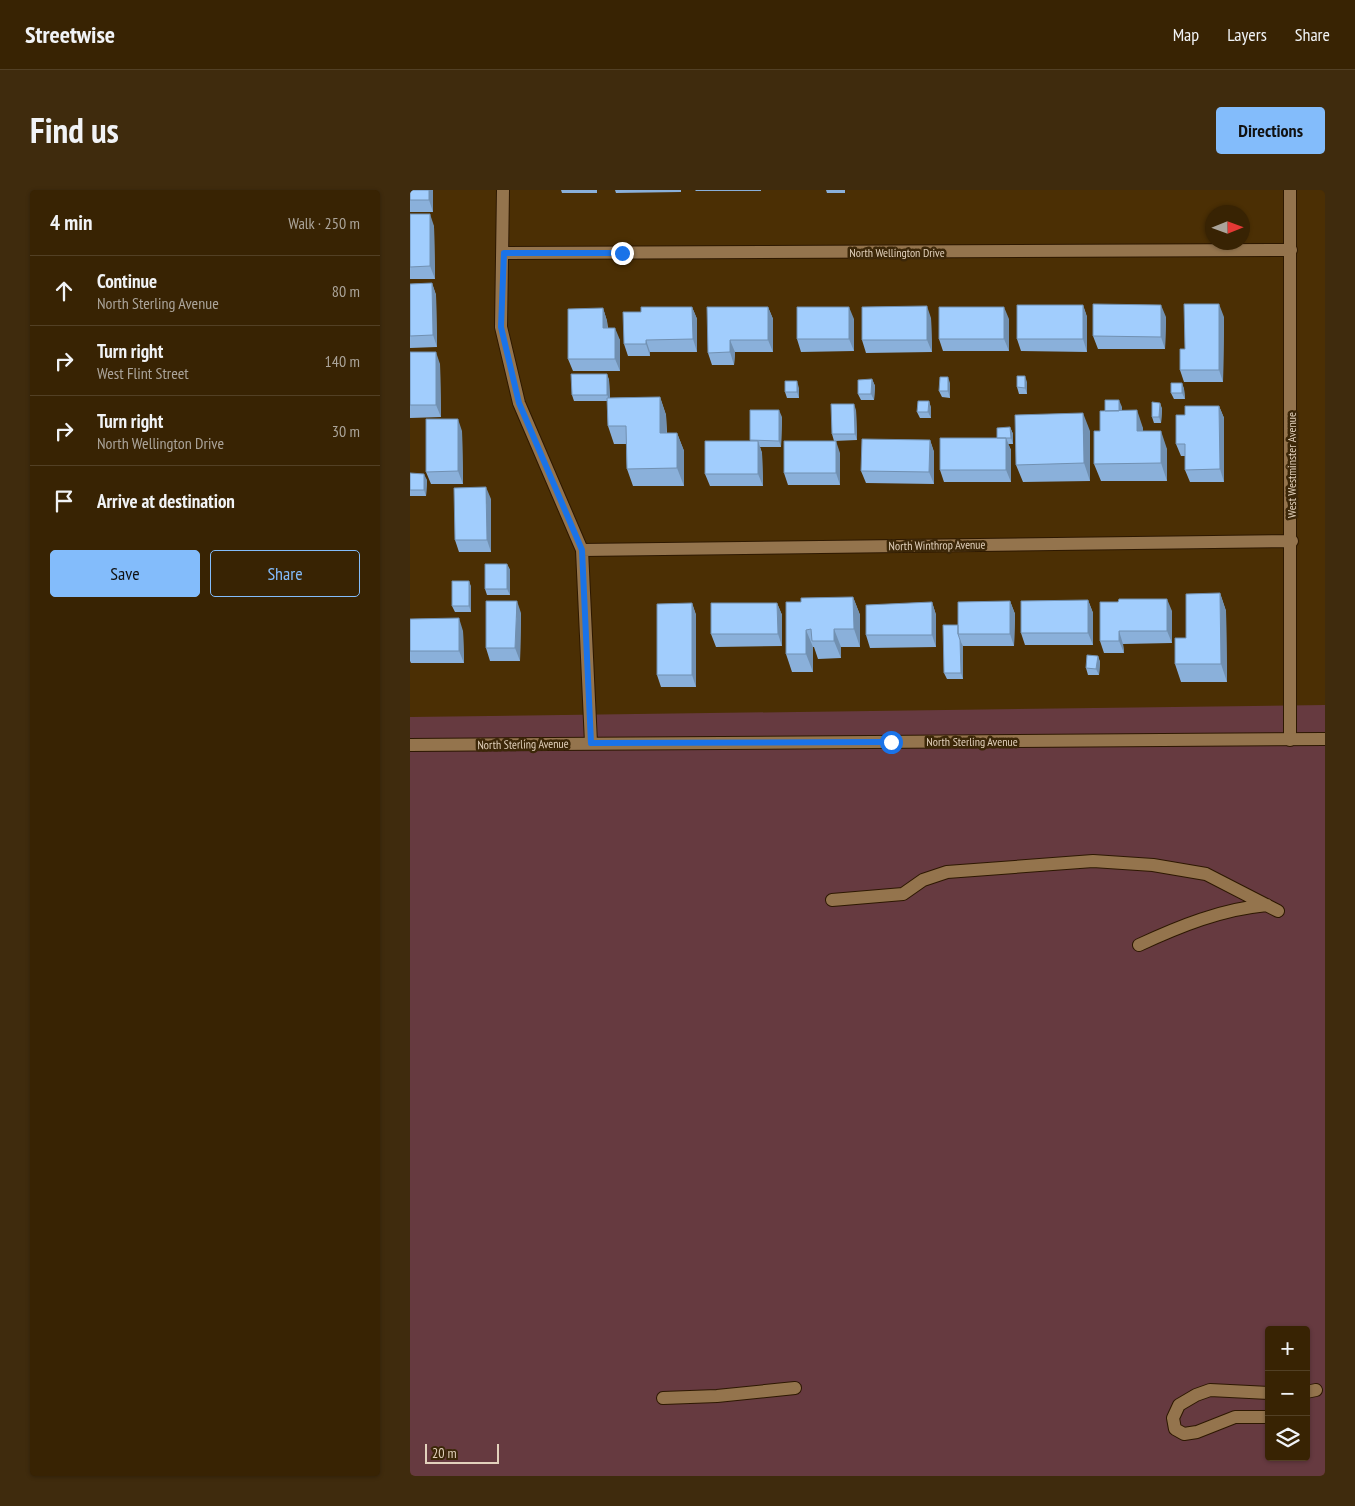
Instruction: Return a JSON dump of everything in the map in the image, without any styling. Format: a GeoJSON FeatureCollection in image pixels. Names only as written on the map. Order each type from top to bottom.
{"type":"FeatureCollection","features":[{"type":"Feature","properties":{"kind":"street"},"geometry":{"type":"LineString","coordinates":[[503,190],[504,253],[501,327],[519,403],[582,550],[591,743]]}},
{"type":"Feature","properties":{"kind":"street","name":"West Westminster Avenue"},"geometry":{"type":"LineString","coordinates":[[1290,190],[1292,541],[1290,740]]}},
{"type":"Feature","properties":{"kind":"street","name":"North Wellington Drive"},"geometry":{"type":"LineString","coordinates":[[504,253],[1291,250]]}},
{"type":"Feature","properties":{"kind":"street","name":"North Winthrop Avenue"},"geometry":{"type":"LineString","coordinates":[[582,550],[1292,541]]}},
{"type":"Feature","properties":{"kind":"street","name":"North Sterling Avenue"},"geometry":{"type":"LineString","coordinates":[[410,745],[1325,739]]}},
{"type":"Feature","properties":{"kind":"street"},"geometry":{"type":"LineString","coordinates":[[832,900],[903,894],[923,880],[947,872],[1093,861],[1153,865],[1206,874],[1273,908],[1248,907],[1200,920],[1139,945]]}},
{"type":"Feature","properties":{"kind":"street"},"geometry":{"type":"LineString","coordinates":[[663,1398],[716,1396],[795,1388]]}},
{"type":"Feature","properties":{"kind":"street"},"geometry":{"type":"LineString","coordinates":[[1265,1393],[1210,1390],[1179,1405],[1173,1418],[1174,1429],[1184,1434],[1197,1432],[1235,1417],[1265,1417]]}},
{"type":"Feature","properties":{"kind":"shaded area"},"geometry":{"type":"Polygon","coordinates":[[[1325,705],[1325,1476],[410,1476],[410,717],[1325,705]]]}},
{"type":"Feature","properties":{"kind":"building"},"geometry":{"type":"Polygon","coordinates":[[[410,190],[429,190],[429,200],[410,200],[410,190]]]}},
{"type":"Feature","properties":{"kind":"building"},"geometry":{"type":"Polygon","coordinates":[[[410,214],[430,214],[430,266],[410,267],[410,214]]]}},
{"type":"Feature","properties":{"kind":"building"},"geometry":{"type":"Polygon","coordinates":[[[432,283],[433,335],[410,336],[410,284],[432,283]]]}},
{"type":"Feature","properties":{"kind":"building"},"geometry":{"type":"Polygon","coordinates":[[[1093,304],[1161,305],[1161,337],[1093,336],[1093,304]]]}},
{"type":"Feature","properties":{"kind":"building"},"geometry":{"type":"Polygon","coordinates":[[[1184,304],[1219,304],[1219,370],[1180,370],[1180,349],[1185,349],[1184,304]]]}},
{"type":"Feature","properties":{"kind":"building"},"geometry":{"type":"Polygon","coordinates":[[[1017,305],[1083,305],[1083,339],[1017,339],[1017,305]]]}},
{"type":"Feature","properties":{"kind":"building"},"geometry":{"type":"Polygon","coordinates":[[[927,306],[927,340],[862,340],[862,307],[927,306]]]}},
{"type":"Feature","properties":{"kind":"building"},"geometry":{"type":"Polygon","coordinates":[[[641,307],[692,307],[693,339],[646,340],[646,344],[624,344],[623,312],[641,312],[641,307]]]}},
{"type":"Feature","properties":{"kind":"building"},"geometry":{"type":"Polygon","coordinates":[[[707,307],[768,307],[768,340],[730,340],[730,352],[708,353],[707,307]]]}},
{"type":"Feature","properties":{"kind":"building"},"geometry":{"type":"Polygon","coordinates":[[[797,307],[849,307],[849,339],[797,339],[797,307]]]}},
{"type":"Feature","properties":{"kind":"building"},"geometry":{"type":"Polygon","coordinates":[[[939,307],[1004,307],[1004,339],[939,339],[939,307]]]}},
{"type":"Feature","properties":{"kind":"building"},"geometry":{"type":"Polygon","coordinates":[[[603,308],[603,328],[615,328],[615,359],[568,359],[568,309],[603,308]]]}},
{"type":"Feature","properties":{"kind":"building"},"geometry":{"type":"Polygon","coordinates":[[[410,352],[436,352],[436,405],[410,405],[410,352]]]}},
{"type":"Feature","properties":{"kind":"building"},"geometry":{"type":"Polygon","coordinates":[[[571,374],[607,374],[607,395],[572,395],[571,374]]]}},
{"type":"Feature","properties":{"kind":"building"},"geometry":{"type":"Polygon","coordinates":[[[1017,376],[1025,376],[1025,388],[1017,387],[1017,376]]]}},
{"type":"Feature","properties":{"kind":"building"},"geometry":{"type":"Polygon","coordinates":[[[940,377],[948,377],[948,391],[939,391],[940,377]]]}},
{"type":"Feature","properties":{"kind":"building"},"geometry":{"type":"Polygon","coordinates":[[[872,379],[871,394],[858,394],[858,380],[872,379]]]}},
{"type":"Feature","properties":{"kind":"building"},"geometry":{"type":"Polygon","coordinates":[[[785,381],[797,381],[797,392],[785,392],[785,381]]]}},
{"type":"Feature","properties":{"kind":"building"},"geometry":{"type":"Polygon","coordinates":[[[1171,383],[1182,383],[1182,393],[1171,393],[1171,383]]]}},
{"type":"Feature","properties":{"kind":"building"},"geometry":{"type":"Polygon","coordinates":[[[660,397],[660,433],[677,433],[677,468],[627,469],[626,426],[608,426],[607,398],[660,397]]]}},
{"type":"Feature","properties":{"kind":"building"},"geometry":{"type":"Polygon","coordinates":[[[1105,400],[1119,400],[1119,411],[1105,411],[1105,400]]]}},
{"type":"Feature","properties":{"kind":"building"},"geometry":{"type":"Polygon","coordinates":[[[918,401],[929,401],[928,412],[917,412],[918,401]]]}},
{"type":"Feature","properties":{"kind":"building"},"geometry":{"type":"Polygon","coordinates":[[[1152,402],[1160,403],[1159,417],[1152,417],[1152,402]]]}},
{"type":"Feature","properties":{"kind":"building"},"geometry":{"type":"Polygon","coordinates":[[[831,404],[854,404],[855,434],[832,434],[831,404]]]}},
{"type":"Feature","properties":{"kind":"building"},"geometry":{"type":"Polygon","coordinates":[[[1185,406],[1219,406],[1220,469],[1185,470],[1185,444],[1176,444],[1176,415],[1185,415],[1185,406]]]}},
{"type":"Feature","properties":{"kind":"building"},"geometry":{"type":"Polygon","coordinates":[[[750,410],[779,410],[779,441],[750,440],[750,410]]]}},
{"type":"Feature","properties":{"kind":"building"},"geometry":{"type":"Polygon","coordinates":[[[1137,410],[1137,431],[1161,431],[1161,463],[1094,464],[1094,431],[1100,431],[1100,411],[1137,410]]]}},
{"type":"Feature","properties":{"kind":"building"},"geometry":{"type":"Polygon","coordinates":[[[1083,413],[1084,463],[1016,465],[1015,415],[1083,413]]]}},
{"type":"Feature","properties":{"kind":"building"},"geometry":{"type":"Polygon","coordinates":[[[426,419],[458,419],[458,471],[426,472],[426,419]]]}},
{"type":"Feature","properties":{"kind":"building"},"geometry":{"type":"Polygon","coordinates":[[[1010,427],[1011,438],[997,438],[997,428],[1010,427]]]}},
{"type":"Feature","properties":{"kind":"building"},"geometry":{"type":"Polygon","coordinates":[[[940,438],[1006,438],[1006,470],[940,470],[940,438]]]}},
{"type":"Feature","properties":{"kind":"building"},"geometry":{"type":"Polygon","coordinates":[[[862,439],[930,440],[929,472],[861,471],[862,439]]]}},
{"type":"Feature","properties":{"kind":"building"},"geometry":{"type":"Polygon","coordinates":[[[705,441],[758,441],[758,474],[705,474],[705,441]]]}},
{"type":"Feature","properties":{"kind":"building"},"geometry":{"type":"Polygon","coordinates":[[[784,441],[836,441],[836,473],[784,473],[784,441]]]}},
{"type":"Feature","properties":{"kind":"building"},"geometry":{"type":"Polygon","coordinates":[[[410,473],[424,474],[424,490],[410,490],[410,473]]]}},
{"type":"Feature","properties":{"kind":"building"},"geometry":{"type":"Polygon","coordinates":[[[486,487],[487,540],[455,540],[454,488],[486,487]]]}},
{"type":"Feature","properties":{"kind":"building"},"geometry":{"type":"Polygon","coordinates":[[[485,564],[507,564],[507,589],[485,589],[485,564]]]}},
{"type":"Feature","properties":{"kind":"building"},"geometry":{"type":"Polygon","coordinates":[[[452,581],[469,581],[469,606],[452,606],[452,581]]]}},
{"type":"Feature","properties":{"kind":"building"},"geometry":{"type":"Polygon","coordinates":[[[1220,593],[1221,664],[1175,664],[1175,638],[1186,638],[1186,594],[1220,593]]]}},
{"type":"Feature","properties":{"kind":"building"},"geometry":{"type":"Polygon","coordinates":[[[853,597],[854,629],[834,629],[834,641],[812,641],[811,629],[806,630],[806,654],[786,654],[786,602],[801,602],[801,598],[853,597]]]}},
{"type":"Feature","properties":{"kind":"building"},"geometry":{"type":"Polygon","coordinates":[[[1119,599],[1167,599],[1167,631],[1119,631],[1119,641],[1100,641],[1100,602],[1118,602],[1119,599]]]}},
{"type":"Feature","properties":{"kind":"building"},"geometry":{"type":"Polygon","coordinates":[[[1088,600],[1088,633],[1021,633],[1021,601],[1088,600]]]}},
{"type":"Feature","properties":{"kind":"building"},"geometry":{"type":"Polygon","coordinates":[[[486,601],[517,601],[515,648],[486,648],[486,601]]]}},
{"type":"Feature","properties":{"kind":"building"},"geometry":{"type":"Polygon","coordinates":[[[1010,601],[1010,634],[958,634],[958,602],[1010,601]]]}},
{"type":"Feature","properties":{"kind":"building"},"geometry":{"type":"Polygon","coordinates":[[[932,602],[932,635],[866,635],[866,605],[932,602]]]}},
{"type":"Feature","properties":{"kind":"building"},"geometry":{"type":"Polygon","coordinates":[[[692,603],[692,675],[657,675],[657,604],[692,603]]]}},
{"type":"Feature","properties":{"kind":"building"},"geometry":{"type":"Polygon","coordinates":[[[711,603],[777,603],[778,634],[711,634],[711,603]]]}},
{"type":"Feature","properties":{"kind":"building"},"geometry":{"type":"Polygon","coordinates":[[[459,618],[459,651],[410,651],[410,619],[459,618]]]}},
{"type":"Feature","properties":{"kind":"building"},"geometry":{"type":"Polygon","coordinates":[[[943,625],[958,625],[961,673],[944,673],[943,625]]]}},
{"type":"Feature","properties":{"kind":"building"},"geometry":{"type":"Polygon","coordinates":[[[1087,655],[1098,656],[1096,669],[1086,668],[1087,655]]]}},
{"type":"Feature","properties":{"kind":"route"},"geometry":{"type":"LineString","coordinates":[[622,253],[504,253],[501,327],[519,403],[582,550],[591,743],[891,742]]}}]}
